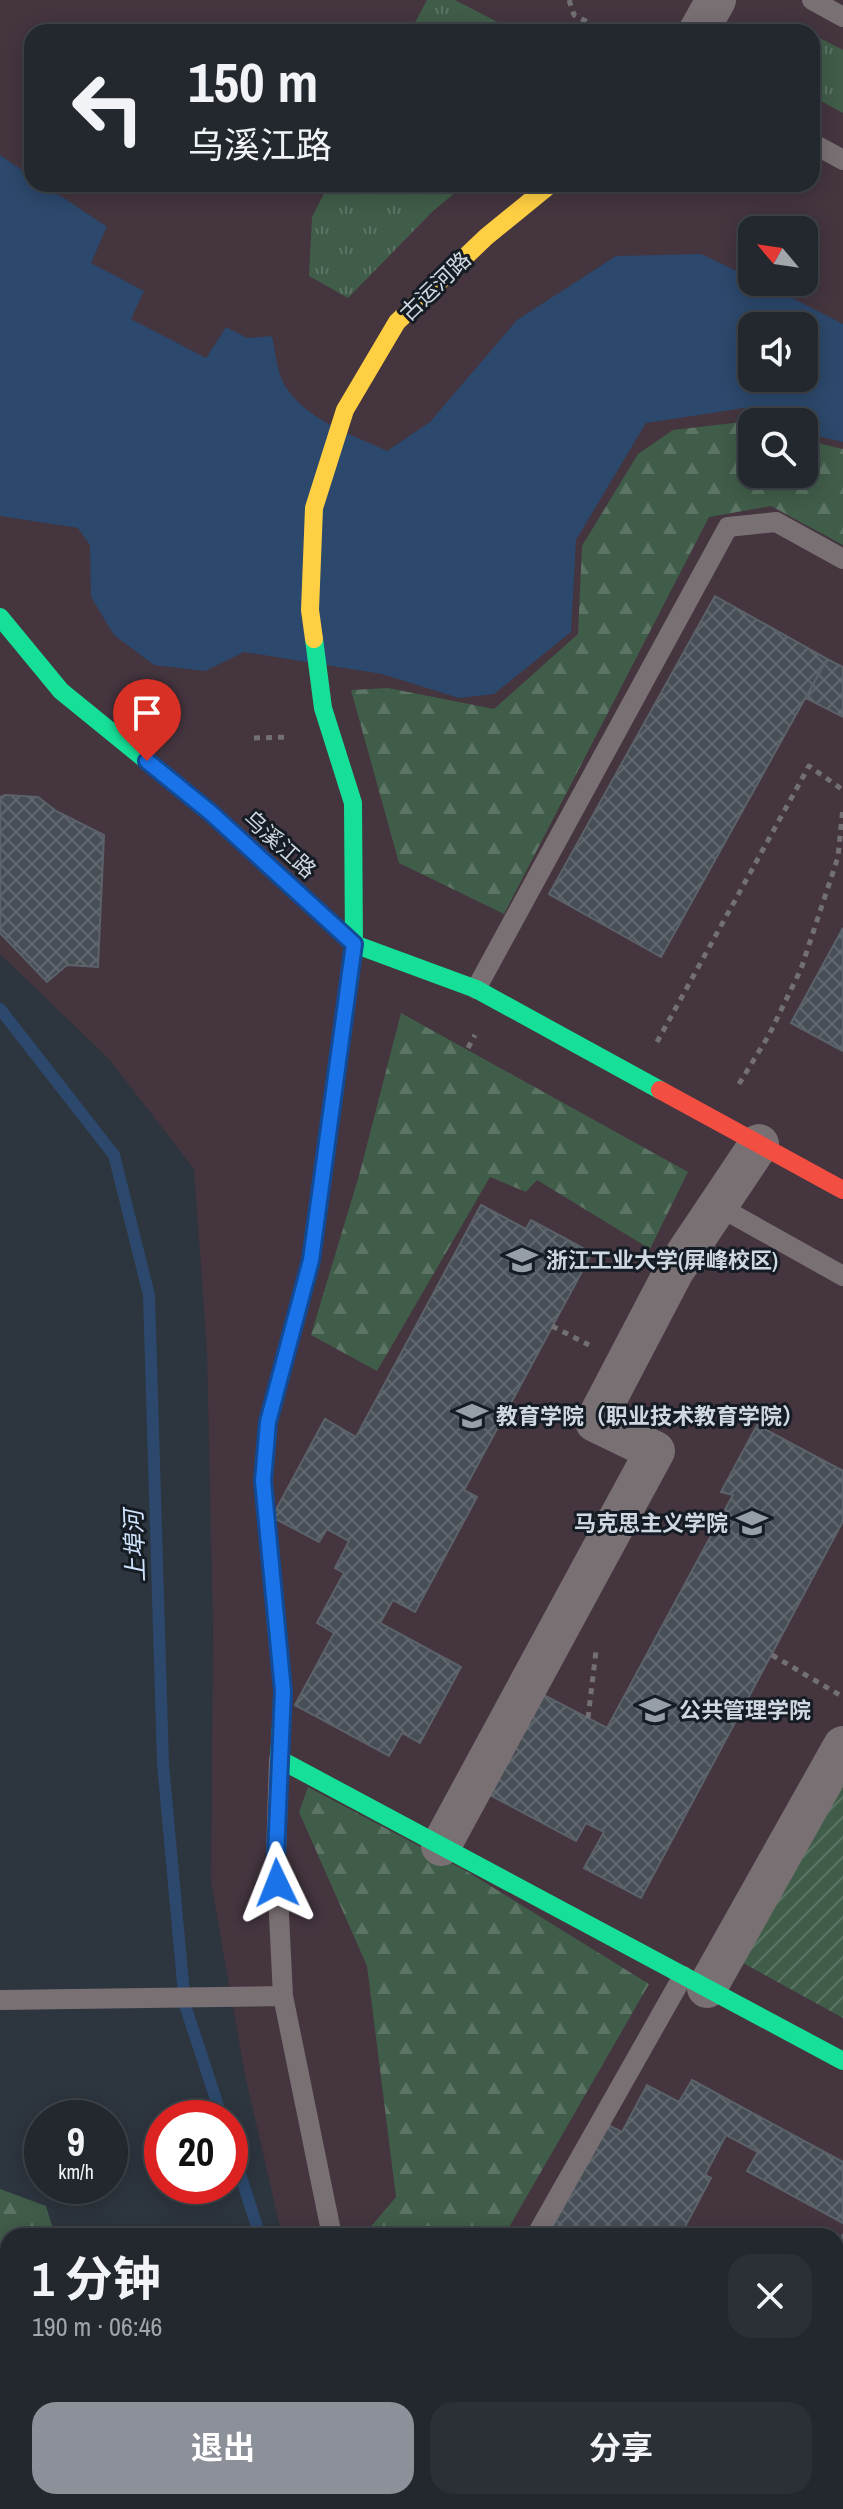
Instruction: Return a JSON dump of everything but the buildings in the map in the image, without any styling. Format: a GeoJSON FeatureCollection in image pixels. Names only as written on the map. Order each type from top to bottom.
{"type":"FeatureCollection","features":[{"type":"Feature","properties":{"kind":"street"},"geometry":{"type":"LineString","coordinates":[[702,24],[716,0]]}},
{"type":"Feature","properties":{"kind":"street","name":"古运河路"},"geometry":{"type":"LineString","coordinates":[[279,1759],[283,1691],[263,1481],[268,1422],[311,1260],[354,944],[353,803],[323,708],[310,610],[314,508],[345,410],[397,322],[486,237],[541,192]]}},
{"type":"Feature","properties":{"kind":"street","name":"乌溪江路"},"geometry":{"type":"LineString","coordinates":[[0,617],[61,691],[211,813],[354,944]]}},
{"type":"Feature","properties":{"kind":"street"},"geometry":{"type":"LineString","coordinates":[[354,944],[476,989],[843,1190]]}},
{"type":"Feature","properties":{"kind":"street"},"geometry":{"type":"LineString","coordinates":[[441,1846],[655,1451],[595,1422],[674,1271],[759,1144]]}},
{"type":"Feature","properties":{"kind":"street"},"geometry":{"type":"LineString","coordinates":[[695,1982],[843,1746]]}},
{"type":"Feature","properties":{"kind":"street"},"geometry":{"type":"LineString","coordinates":[[279,1759],[843,2061]]}},
{"type":"Feature","properties":{"kind":"lane"},"geometry":{"type":"LineString","coordinates":[[812,0],[843,17]]}},
{"type":"Feature","properties":{"kind":"lane"},"geometry":{"type":"LineString","coordinates":[[820,147],[843,160]]}},
{"type":"Feature","properties":{"kind":"lane"},"geometry":{"type":"LineString","coordinates":[[476,989],[728,527],[776,522],[843,559]]}},
{"type":"Feature","properties":{"kind":"lane"},"geometry":{"type":"LineString","coordinates":[[718,1206],[843,1276]]}},
{"type":"Feature","properties":{"kind":"lane"},"geometry":{"type":"LineString","coordinates":[[279,1759],[276,1855],[283,1996],[330,2228]]}},
{"type":"Feature","properties":{"kind":"lane"},"geometry":{"type":"LineString","coordinates":[[541,2228],[695,1982]]}},
{"type":"Feature","properties":{"kind":"lane"},"geometry":{"type":"LineString","coordinates":[[0,2000],[283,1996]]}},
{"type":"Feature","properties":{"kind":"path"},"geometry":{"type":"LineString","coordinates":[[569,0],[574,15],[591,24]]}},
{"type":"Feature","properties":{"kind":"path"},"geometry":{"type":"LineString","coordinates":[[637,1078],[809,766],[843,790]]}},
{"type":"Feature","properties":{"kind":"path"},"geometry":{"type":"LineString","coordinates":[[717,1121],[769,1035],[801,969],[838,857],[843,807]]}},
{"type":"Feature","properties":{"kind":"path"},"geometry":{"type":"LineString","coordinates":[[772,1655],[843,1697]]}},
{"type":"Feature","properties":{"kind":"shaded area","name":"浙江工业大学(屏峰校区)"},"geometry":{"type":"Polygon","coordinates":[[[0,0],[843,0],[843,2228],[280,2228],[245,2075],[211,1882],[213,1630],[207,1351],[194,1169],[109,1059],[0,954],[0,0]]]}},
{"type":"Feature","properties":{"kind":"green space"},"geometry":{"type":"Polygon","coordinates":[[[427,0],[455,0],[502,24],[414,24],[427,0]]]}},
{"type":"Feature","properties":{"kind":"green space"},"geometry":{"type":"Polygon","coordinates":[[[820,38],[843,50],[843,113],[820,100],[820,38]]]}},
{"type":"Feature","properties":{"kind":"green space"},"geometry":{"type":"Polygon","coordinates":[[[325,192],[456,192],[434,210],[348,298],[309,276],[312,217],[325,192]]]}},
{"type":"Feature","properties":{"kind":"green space"},"geometry":{"type":"Polygon","coordinates":[[[738,422],[738,488],[818,488],[818,442],[843,449],[843,545],[771,506],[709,517],[504,914],[399,863],[351,690],[388,688],[494,709],[578,634],[582,546],[638,454],[673,430],[738,422]]]}},
{"type":"Feature","properties":{"kind":"green space"},"geometry":{"type":"Polygon","coordinates":[[[401,1013],[688,1172],[650,1249],[537,1180],[526,1192],[490,1177],[377,1371],[311,1335],[360,1172],[401,1013]]]}},
{"type":"Feature","properties":{"kind":"green space"},"geometry":{"type":"Polygon","coordinates":[[[843,1763],[843,2018],[734,1958],[843,1763]]]}},
{"type":"Feature","properties":{"kind":"green space"},"geometry":{"type":"Polygon","coordinates":[[[308,1787],[468,1872],[649,1984],[509,2228],[370,2228],[396,2197],[367,1966],[299,1812],[308,1787]]]}},
{"type":"Feature","properties":{"kind":"green space"},"geometry":{"type":"Polygon","coordinates":[[[0,2189],[24,2198],[24,2204],[46,2206],[53,2228],[0,2228],[0,2189]]]}},
{"type":"Feature","properties":{"kind":"water"},"geometry":{"type":"Polygon","coordinates":[[[0,155],[24,172],[24,192],[52,192],[107,226],[91,263],[144,291],[131,319],[206,358],[226,327],[247,338],[272,336],[280,373],[293,397],[316,417],[387,451],[430,422],[517,320],[616,256],[701,254],[738,271],[738,296],[788,296],[843,324],[843,442],[818,436],[818,408],[738,408],[646,423],[576,540],[571,632],[494,694],[459,698],[382,674],[244,652],[205,671],[154,665],[114,635],[91,597],[90,545],[78,528],[0,516],[0,155]]]}},
{"type":"Feature","properties":{"kind":"waterway","name":"上埠河"},"geometry":{"type":"LineString","coordinates":[[0,1009],[114,1155],[149,1295],[163,1764],[185,2005],[216,2100]]}},
{"type":"Feature","properties":{"kind":"waterway","name":"上埠河"},"geometry":{"type":"LineString","coordinates":[[248,2199],[257,2228]]}},
{"type":"Feature","properties":{"kind":"traffic: fast"},"geometry":{"type":"LineString","coordinates":[[0,617],[61,691],[211,813],[354,944],[476,989],[660,1090]]}},
{"type":"Feature","properties":{"kind":"traffic: fast"},"geometry":{"type":"LineString","coordinates":[[314,639],[323,708],[353,803],[354,944],[326,1150]]}},
{"type":"Feature","properties":{"kind":"traffic: fast"},"geometry":{"type":"LineString","coordinates":[[279,1654],[283,1691],[279,1759],[843,2061]]}},
{"type":"Feature","properties":{"kind":"traffic: slow"},"geometry":{"type":"LineString","coordinates":[[314,639],[310,610],[314,508],[345,410],[397,322],[486,237],[541,192]]}},
{"type":"Feature","properties":{"kind":"traffic: slow"},"geometry":{"type":"LineString","coordinates":[[279,1654],[263,1481],[268,1422],[311,1260],[326,1150]]}},
{"type":"Feature","properties":{"kind":"traffic: jam"},"geometry":{"type":"LineString","coordinates":[[660,1090],[843,1190]]}},
{"type":"Feature","properties":{"kind":"place","name":"浙江工业大学(屏峰校区)"},"geometry":{"type":"Point","coordinates":[522,1260]}},
{"type":"Feature","properties":{"kind":"place","name":"教育学院（职业技术教育学院）"},"geometry":{"type":"Point","coordinates":[472,1416]}},
{"type":"Feature","properties":{"kind":"place","name":"马克思主义学院"},"geometry":{"type":"Point","coordinates":[752,1523]}},
{"type":"Feature","properties":{"kind":"place","name":"公共管理学院"},"geometry":{"type":"Point","coordinates":[655,1710]}},
{"type":"Feature","properties":{"kind":"route"},"geometry":{"type":"LineString","coordinates":[[147,761],[211,813],[354,944],[311,1260],[268,1422],[263,1481],[283,1691],[277,1883]]}}]}
